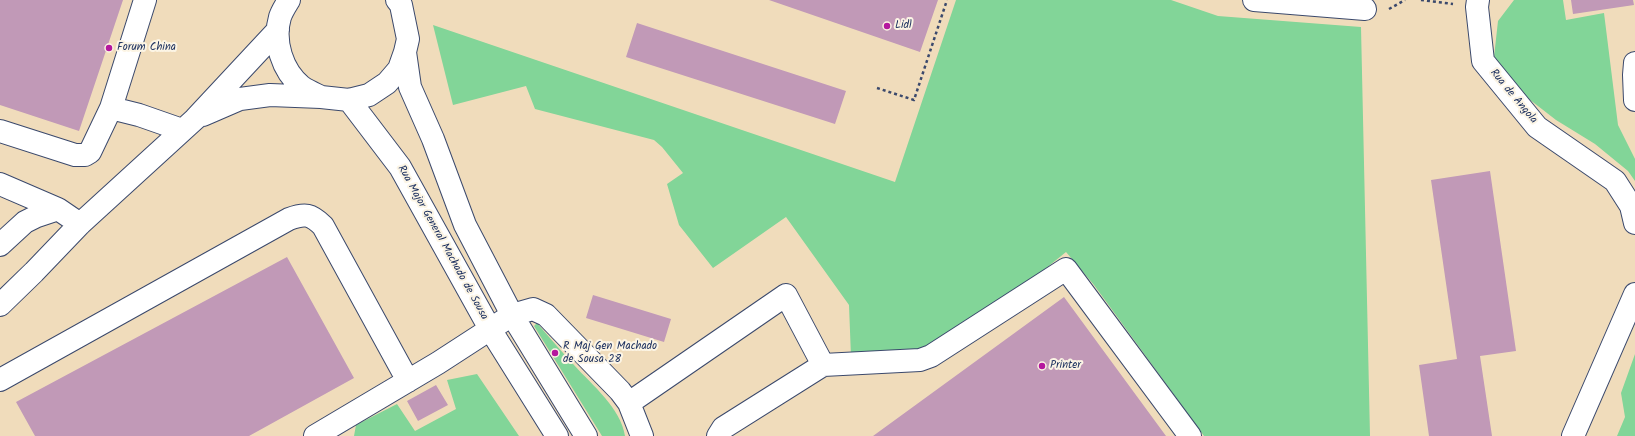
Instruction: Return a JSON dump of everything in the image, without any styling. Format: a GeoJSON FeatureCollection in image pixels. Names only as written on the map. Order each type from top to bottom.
{"type":"FeatureCollection","features":[{"type":"Feature","properties":{"kind":"street"},"geometry":{"type":"LineString","coordinates":[[0,131],[74,155],[85,155],[90,152],[111,108],[145,0]]}},
{"type":"Feature","properties":{"kind":"street"},"geometry":{"type":"LineString","coordinates":[[1254,0],[1365,9]]}},
{"type":"Feature","properties":{"kind":"street"},"geometry":{"type":"LineString","coordinates":[[111,108],[188,124],[240,99],[270,95],[321,97],[349,100],[369,95],[387,83],[399,69],[405,52],[408,39],[400,2]]}},
{"type":"Feature","properties":{"kind":"street","name":"Rua de Angola"},"geometry":{"type":"LineString","coordinates":[[1477,3],[1483,61],[1537,127],[1615,181],[1631,206],[1635,223]]}},
{"type":"Feature","properties":{"kind":"street"},"geometry":{"type":"LineString","coordinates":[[280,11],[279,51],[288,71],[302,87],[321,97]]}},
{"type":"Feature","properties":{"kind":"street"},"geometry":{"type":"LineString","coordinates":[[0,305],[80,224],[188,124],[280,11]]}},
{"type":"Feature","properties":{"kind":"street"},"geometry":{"type":"LineString","coordinates":[[405,52],[410,87],[433,139],[465,225],[512,315],[586,436]]}},
{"type":"Feature","properties":{"kind":"street"},"geometry":{"type":"LineString","coordinates":[[1635,62],[1635,100]]}},
{"type":"Feature","properties":{"kind":"street","name":"Rua Major General Machado de Sousa"},"geometry":{"type":"LineString","coordinates":[[349,100],[400,166],[490,329],[557,436]]}},
{"type":"Feature","properties":{"kind":"street"},"geometry":{"type":"LineString","coordinates":[[0,184],[58,208],[80,224]]}},
{"type":"Feature","properties":{"kind":"street"},"geometry":{"type":"LineString","coordinates":[[0,245],[25,222],[58,208]]}},
{"type":"Feature","properties":{"kind":"street"},"geometry":{"type":"LineString","coordinates":[[0,380],[289,218],[301,214],[314,217],[323,226],[408,381]]}},
{"type":"Feature","properties":{"kind":"street"},"geometry":{"type":"LineString","coordinates":[[718,436],[723,428],[823,365],[920,360],[931,356],[1066,269],[1190,436]]}},
{"type":"Feature","properties":{"kind":"street"},"geometry":{"type":"LineString","coordinates":[[1573,436],[1635,294]]}},
{"type":"Feature","properties":{"kind":"street"},"geometry":{"type":"LineString","coordinates":[[629,403],[786,295],[823,365]]}},
{"type":"Feature","properties":{"kind":"street"},"geometry":{"type":"LineString","coordinates":[[315,436],[438,363],[512,315],[533,309],[546,316],[620,391],[629,403],[642,436]]}},
{"type":"Feature","properties":{"kind":"path"},"geometry":{"type":"LineString","coordinates":[[877,88],[914,100],[947,0]]}},
{"type":"Feature","properties":{"kind":"path"},"geometry":{"type":"LineString","coordinates":[[1422,0],[1477,3]]}},
{"type":"Feature","properties":{"kind":"green space"},"geometry":{"type":"Polygon","coordinates":[[[956,0],[1171,0],[1218,16],[1361,27],[1370,436],[1204,436],[1094,285],[1066,252],[1034,278],[952,335],[920,348],[899,354],[851,357],[849,305],[786,217],[713,268],[679,225],[667,184],[683,173],[662,147],[654,140],[535,109],[526,86],[453,105],[433,25],[895,182],[956,0]]]}},
{"type":"Feature","properties":{"kind":"green space"},"geometry":{"type":"Polygon","coordinates":[[[1514,0],[1563,0],[1566,20],[1604,13],[1618,125],[1635,159],[1635,181],[1628,171],[1595,144],[1556,120],[1507,82],[1494,57],[1498,21],[1514,0]]]}},
{"type":"Feature","properties":{"kind":"green space"},"geometry":{"type":"Polygon","coordinates":[[[537,323],[605,398],[618,416],[625,436],[602,436],[534,326],[537,323]]]}},
{"type":"Feature","properties":{"kind":"green space"},"geometry":{"type":"Polygon","coordinates":[[[1635,354],[1635,436],[1617,436],[1625,417],[1621,393],[1635,354]]]}},
{"type":"Feature","properties":{"kind":"green space"},"geometry":{"type":"Polygon","coordinates":[[[477,374],[519,436],[354,436],[356,425],[397,404],[415,431],[456,409],[447,380],[477,374]]]}},
{"type":"Feature","properties":{"kind":"building"},"geometry":{"type":"Polygon","coordinates":[[[0,0],[123,0],[79,131],[0,105],[0,0]]]}},
{"type":"Feature","properties":{"kind":"building","name":"Lidl"},"geometry":{"type":"Polygon","coordinates":[[[769,0],[938,0],[920,52],[769,0]]]}},
{"type":"Feature","properties":{"kind":"building"},"geometry":{"type":"Polygon","coordinates":[[[1571,0],[1633,0],[1634,5],[1573,14],[1571,0]]]}},
{"type":"Feature","properties":{"kind":"building"},"geometry":{"type":"Polygon","coordinates":[[[637,23],[846,91],[835,124],[626,57],[637,23]]]}},
{"type":"Feature","properties":{"kind":"building"},"geometry":{"type":"Polygon","coordinates":[[[1490,171],[1516,351],[1480,356],[1492,436],[1429,436],[1419,365],[1457,359],[1431,180],[1490,171]]]}},
{"type":"Feature","properties":{"kind":"building"},"geometry":{"type":"Polygon","coordinates":[[[287,257],[354,378],[249,436],[35,436],[16,402],[287,257]]]}},
{"type":"Feature","properties":{"kind":"building"},"geometry":{"type":"Polygon","coordinates":[[[593,295],[671,319],[664,342],[586,318],[593,295]]]}},
{"type":"Feature","properties":{"kind":"building","name":"Printer"},"geometry":{"type":"Polygon","coordinates":[[[1064,297],[1166,436],[873,436],[1064,297]]]}},
{"type":"Feature","properties":{"kind":"building"},"geometry":{"type":"Polygon","coordinates":[[[436,385],[448,405],[418,421],[407,401],[436,385]]]}},
{"type":"Feature","properties":{"kind":"place","name":"Lidl"},"geometry":{"type":"Point","coordinates":[887,26]}},
{"type":"Feature","properties":{"kind":"place","name":"Forum China"},"geometry":{"type":"Point","coordinates":[109,48]}},
{"type":"Feature","properties":{"kind":"place","name":"R Maj Gen Machado de Sousa 28"},"geometry":{"type":"Point","coordinates":[555,353]}},
{"type":"Feature","properties":{"kind":"place","name":"Printer"},"geometry":{"type":"Point","coordinates":[1042,366]}}]}
